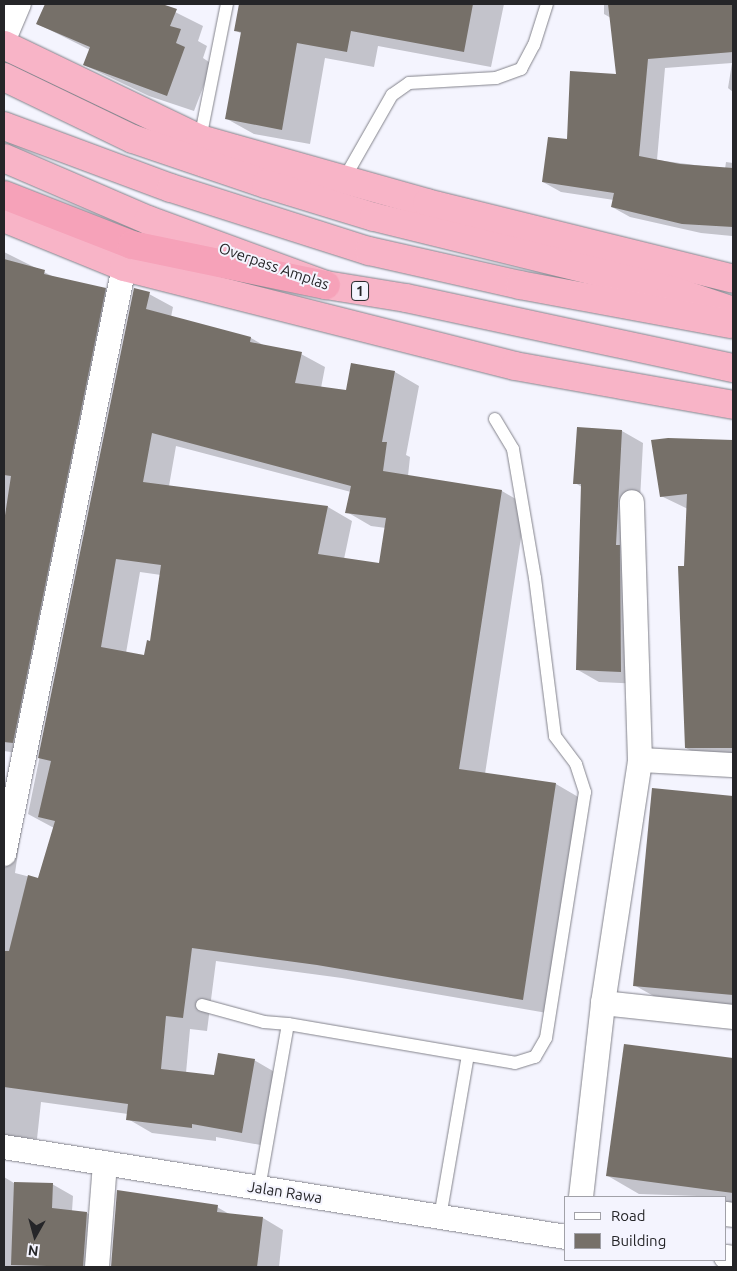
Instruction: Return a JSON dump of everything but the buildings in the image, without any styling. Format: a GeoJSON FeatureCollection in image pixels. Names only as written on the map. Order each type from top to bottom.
{"type":"FeatureCollection","features":[{"type":"Feature","properties":{"kind":"highway"},"geometry":{"type":"LineString","coordinates":[[4,45],[200,138],[427,203],[733,279]]}},
{"type":"Feature","properties":{"kind":"highway"},"geometry":{"type":"LineString","coordinates":[[4,77],[133,138],[266,184],[374,217],[671,290],[733,311]]}},
{"type":"Feature","properties":{"kind":"highway"},"geometry":{"type":"LineString","coordinates":[[4,126],[171,188],[369,251],[520,285],[733,325]]}},
{"type":"Feature","properties":{"kind":"highway","name":"Overpass Amplas"},"geometry":{"type":"LineString","coordinates":[[4,158],[148,220],[326,286],[406,298],[733,368]]}},
{"type":"Feature","properties":{"kind":"highway"},"geometry":{"type":"LineString","coordinates":[[4,195],[132,245],[326,286]]}},
{"type":"Feature","properties":{"kind":"highway"},"geometry":{"type":"LineString","coordinates":[[4,218],[124,267],[515,366],[733,404]]}},
{"type":"Feature","properties":{"kind":"street"},"geometry":{"type":"LineString","coordinates":[[4,39],[19,4]]}},
{"type":"Feature","properties":{"kind":"street"},"geometry":{"type":"LineString","coordinates":[[4,854],[124,267]]}},
{"type":"Feature","properties":{"kind":"street"},"geometry":{"type":"LineString","coordinates":[[587,1196],[603,1003],[640,760],[632,502]]}},
{"type":"Feature","properties":{"kind":"street"},"geometry":{"type":"LineString","coordinates":[[640,760],[733,765]]}},
{"type":"Feature","properties":{"kind":"street"},"geometry":{"type":"LineString","coordinates":[[603,1003],[733,1017]]}},
{"type":"Feature","properties":{"kind":"street","name":"Jalan Rawa"},"geometry":{"type":"LineString","coordinates":[[4,1147],[564,1237]]}},
{"type":"Feature","properties":{"kind":"street"},"geometry":{"type":"LineString","coordinates":[[97,1267],[105,1163]]}},
{"type":"Feature","properties":{"kind":"lane"},"geometry":{"type":"LineString","coordinates":[[200,138],[228,4]]}},
{"type":"Feature","properties":{"kind":"lane"},"geometry":{"type":"LineString","coordinates":[[344,179],[392,94],[409,83],[496,78],[522,69],[534,45],[546,4]]}},
{"type":"Feature","properties":{"kind":"lane"},"geometry":{"type":"LineString","coordinates":[[202,1005],[264,1022],[288,1024],[515,1063],[535,1058],[546,1038],[585,792],[576,764],[555,736],[536,578],[513,449],[495,419]]}},
{"type":"Feature","properties":{"kind":"lane"},"geometry":{"type":"LineString","coordinates":[[259,1188],[288,1024]]}},
{"type":"Feature","properties":{"kind":"lane"},"geometry":{"type":"LineString","coordinates":[[440,1217],[468,1055]]}}]}
